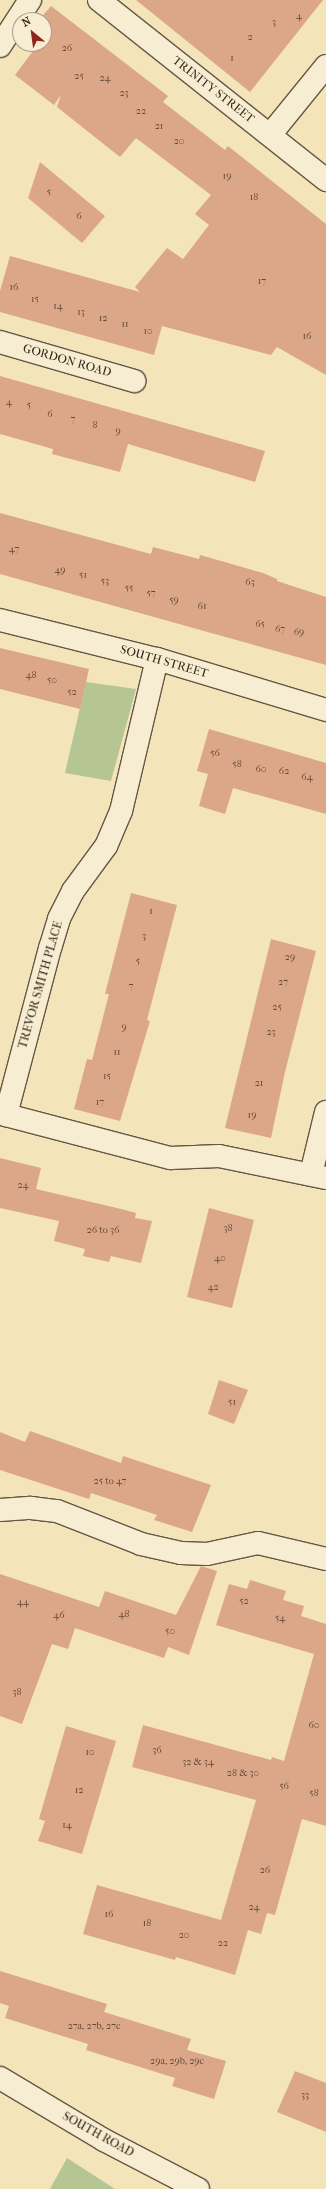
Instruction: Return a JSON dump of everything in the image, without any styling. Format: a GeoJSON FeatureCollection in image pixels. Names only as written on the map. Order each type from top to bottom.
{"type":"FeatureCollection","features":[{"type":"Feature","properties":{"kind":"street"},"geometry":{"type":"LineString","coordinates":[[0,46],[30,0]]}},
{"type":"Feature","properties":{"kind":"street","name":"TRINITY STREET"},"geometry":{"type":"LineString","coordinates":[[99,0],[326,180]]}},
{"type":"Feature","properties":{"kind":"street"},"geometry":{"type":"LineString","coordinates":[[270,135],[326,66]]}},
{"type":"Feature","properties":{"kind":"street","name":"GORDON ROAD"},"geometry":{"type":"LineString","coordinates":[[0,342],[134,381]]}},
{"type":"Feature","properties":{"kind":"street","name":"SOUTH STREET"},"geometry":{"type":"LineString","coordinates":[[0,620],[157,659],[326,710]]}},
{"type":"Feature","properties":{"kind":"street","name":"TREVOR SMITH PLACE"},"geometry":{"type":"LineString","coordinates":[[157,659],[121,811],[106,846],[73,891],[60,919],[50,948],[3,1114],[170,1158],[219,1156],[318,1176],[326,1112]]}},
{"type":"Feature","properties":{"kind":"street"},"geometry":{"type":"LineString","coordinates":[[0,1510],[31,1508],[58,1511],[141,1544],[181,1553],[206,1554],[258,1543],[326,1559]]}},
{"type":"Feature","properties":{"kind":"street","name":"SOUTH ROAD"},"geometry":{"type":"LineString","coordinates":[[0,2078],[104,2140],[198,2189]]}},
{"type":"Feature","properties":{"kind":"green space"},"geometry":{"type":"Polygon","coordinates":[[[86,682],[136,689],[111,781],[65,773],[86,682]]]}},
{"type":"Feature","properties":{"kind":"green space"},"geometry":{"type":"Polygon","coordinates":[[[67,2158],[115,2189],[50,2189],[67,2158]]]}},
{"type":"Feature","properties":{"kind":"building"},"geometry":{"type":"Polygon","coordinates":[[[136,0],[323,0],[250,92],[136,0]]]}},
{"type":"Feature","properties":{"kind":"building"},"geometry":{"type":"Polygon","coordinates":[[[51,6],[168,96],[163,102],[225,150],[228,146],[326,224],[326,375],[277,347],[271,355],[162,326],[154,355],[0,312],[0,291],[10,256],[140,292],[135,287],[167,248],[183,259],[209,225],[195,214],[211,195],[136,138],[120,157],[57,107],[61,95],[54,105],[15,75],[32,52],[52,52],[52,12],[46,12],[51,6]]]}},
{"type":"Feature","properties":{"kind":"building"},"geometry":{"type":"Polygon","coordinates":[[[40,162],[105,216],[82,243],[28,198],[40,162]]]}},
{"type":"Feature","properties":{"kind":"building"},"geometry":{"type":"Polygon","coordinates":[[[0,376],[265,451],[255,482],[128,444],[120,472],[52,454],[53,449],[0,434],[0,376]]]}},
{"type":"Feature","properties":{"kind":"building"},"geometry":{"type":"Polygon","coordinates":[[[0,513],[151,554],[153,547],[199,559],[200,555],[263,573],[277,579],[277,581],[326,597],[326,665],[0,574],[0,513]]]}},
{"type":"Feature","properties":{"kind":"building"},"geometry":{"type":"Polygon","coordinates":[[[0,648],[89,669],[80,709],[0,689],[0,648]]]}},
{"type":"Feature","properties":{"kind":"building"},"geometry":{"type":"Polygon","coordinates":[[[209,729],[326,763],[326,814],[233,788],[225,814],[199,806],[208,774],[197,771],[209,729]]]}},
{"type":"Feature","properties":{"kind":"building"},"geometry":{"type":"Polygon","coordinates":[[[131,893],[177,905],[147,1020],[150,1021],[120,1121],[74,1109],[87,1059],[92,1060],[109,994],[105,994],[131,893]]]}},
{"type":"Feature","properties":{"kind":"building"},"geometry":{"type":"Polygon","coordinates":[[[271,939],[316,951],[285,1072],[271,1138],[225,1128],[271,939]]]}},
{"type":"Feature","properties":{"kind":"building"},"geometry":{"type":"Polygon","coordinates":[[[0,1158],[41,1168],[36,1189],[136,1213],[135,1218],[152,1221],[141,1263],[111,1256],[109,1262],[83,1256],[85,1249],[54,1241],[59,1221],[0,1208],[0,1158]]]}},
{"type":"Feature","properties":{"kind":"building"},"geometry":{"type":"Polygon","coordinates":[[[209,1208],[254,1220],[232,1308],[187,1297],[209,1208]]]}},
{"type":"Feature","properties":{"kind":"building"},"geometry":{"type":"Polygon","coordinates":[[[219,1380],[248,1390],[234,1424],[208,1414],[219,1380]]]}},
{"type":"Feature","properties":{"kind":"building"},"geometry":{"type":"Polygon","coordinates":[[[30,1431],[121,1463],[123,1456],[211,1485],[192,1532],[154,1520],[157,1515],[91,1493],[89,1499],[0,1470],[0,1432],[25,1442],[30,1431]]]}},
{"type":"Feature","properties":{"kind":"building"},"geometry":{"type":"Polygon","coordinates":[[[201,1566],[217,1571],[189,1655],[168,1647],[164,1658],[75,1628],[68,1649],[52,1644],[22,1724],[0,1716],[0,1574],[99,1607],[105,1591],[176,1615],[201,1566]]]}},
{"type":"Feature","properties":{"kind":"building"},"geometry":{"type":"Polygon","coordinates":[[[250,1580],[286,1591],[283,1600],[304,1606],[301,1616],[326,1624],[326,1826],[302,1819],[275,1915],[267,1913],[261,1934],[248,1930],[235,1975],[176,1957],[175,1960],[83,1934],[97,1885],[221,1920],[256,1800],[132,1767],[143,1725],[271,1760],[272,1757],[284,1761],[314,1654],[216,1625],[229,1584],[247,1589],[250,1580]]]}},
{"type":"Feature","properties":{"kind":"building"},"geometry":{"type":"Polygon","coordinates":[[[66,1726],[116,1741],[82,1854],[38,1841],[45,1821],[39,1819],[66,1726]]]}},
{"type":"Feature","properties":{"kind":"building"},"geometry":{"type":"Polygon","coordinates":[[[0,1971],[107,2004],[104,2012],[191,2039],[187,2050],[226,2061],[214,2099],[172,2086],[175,2078],[86,2050],[88,2044],[5,2018],[9,2006],[0,2003],[0,1971]]]}},
{"type":"Feature","properties":{"kind":"building"},"geometry":{"type":"Polygon","coordinates":[[[295,2071],[326,2083],[326,2132],[277,2112],[295,2071]]]}}]}
